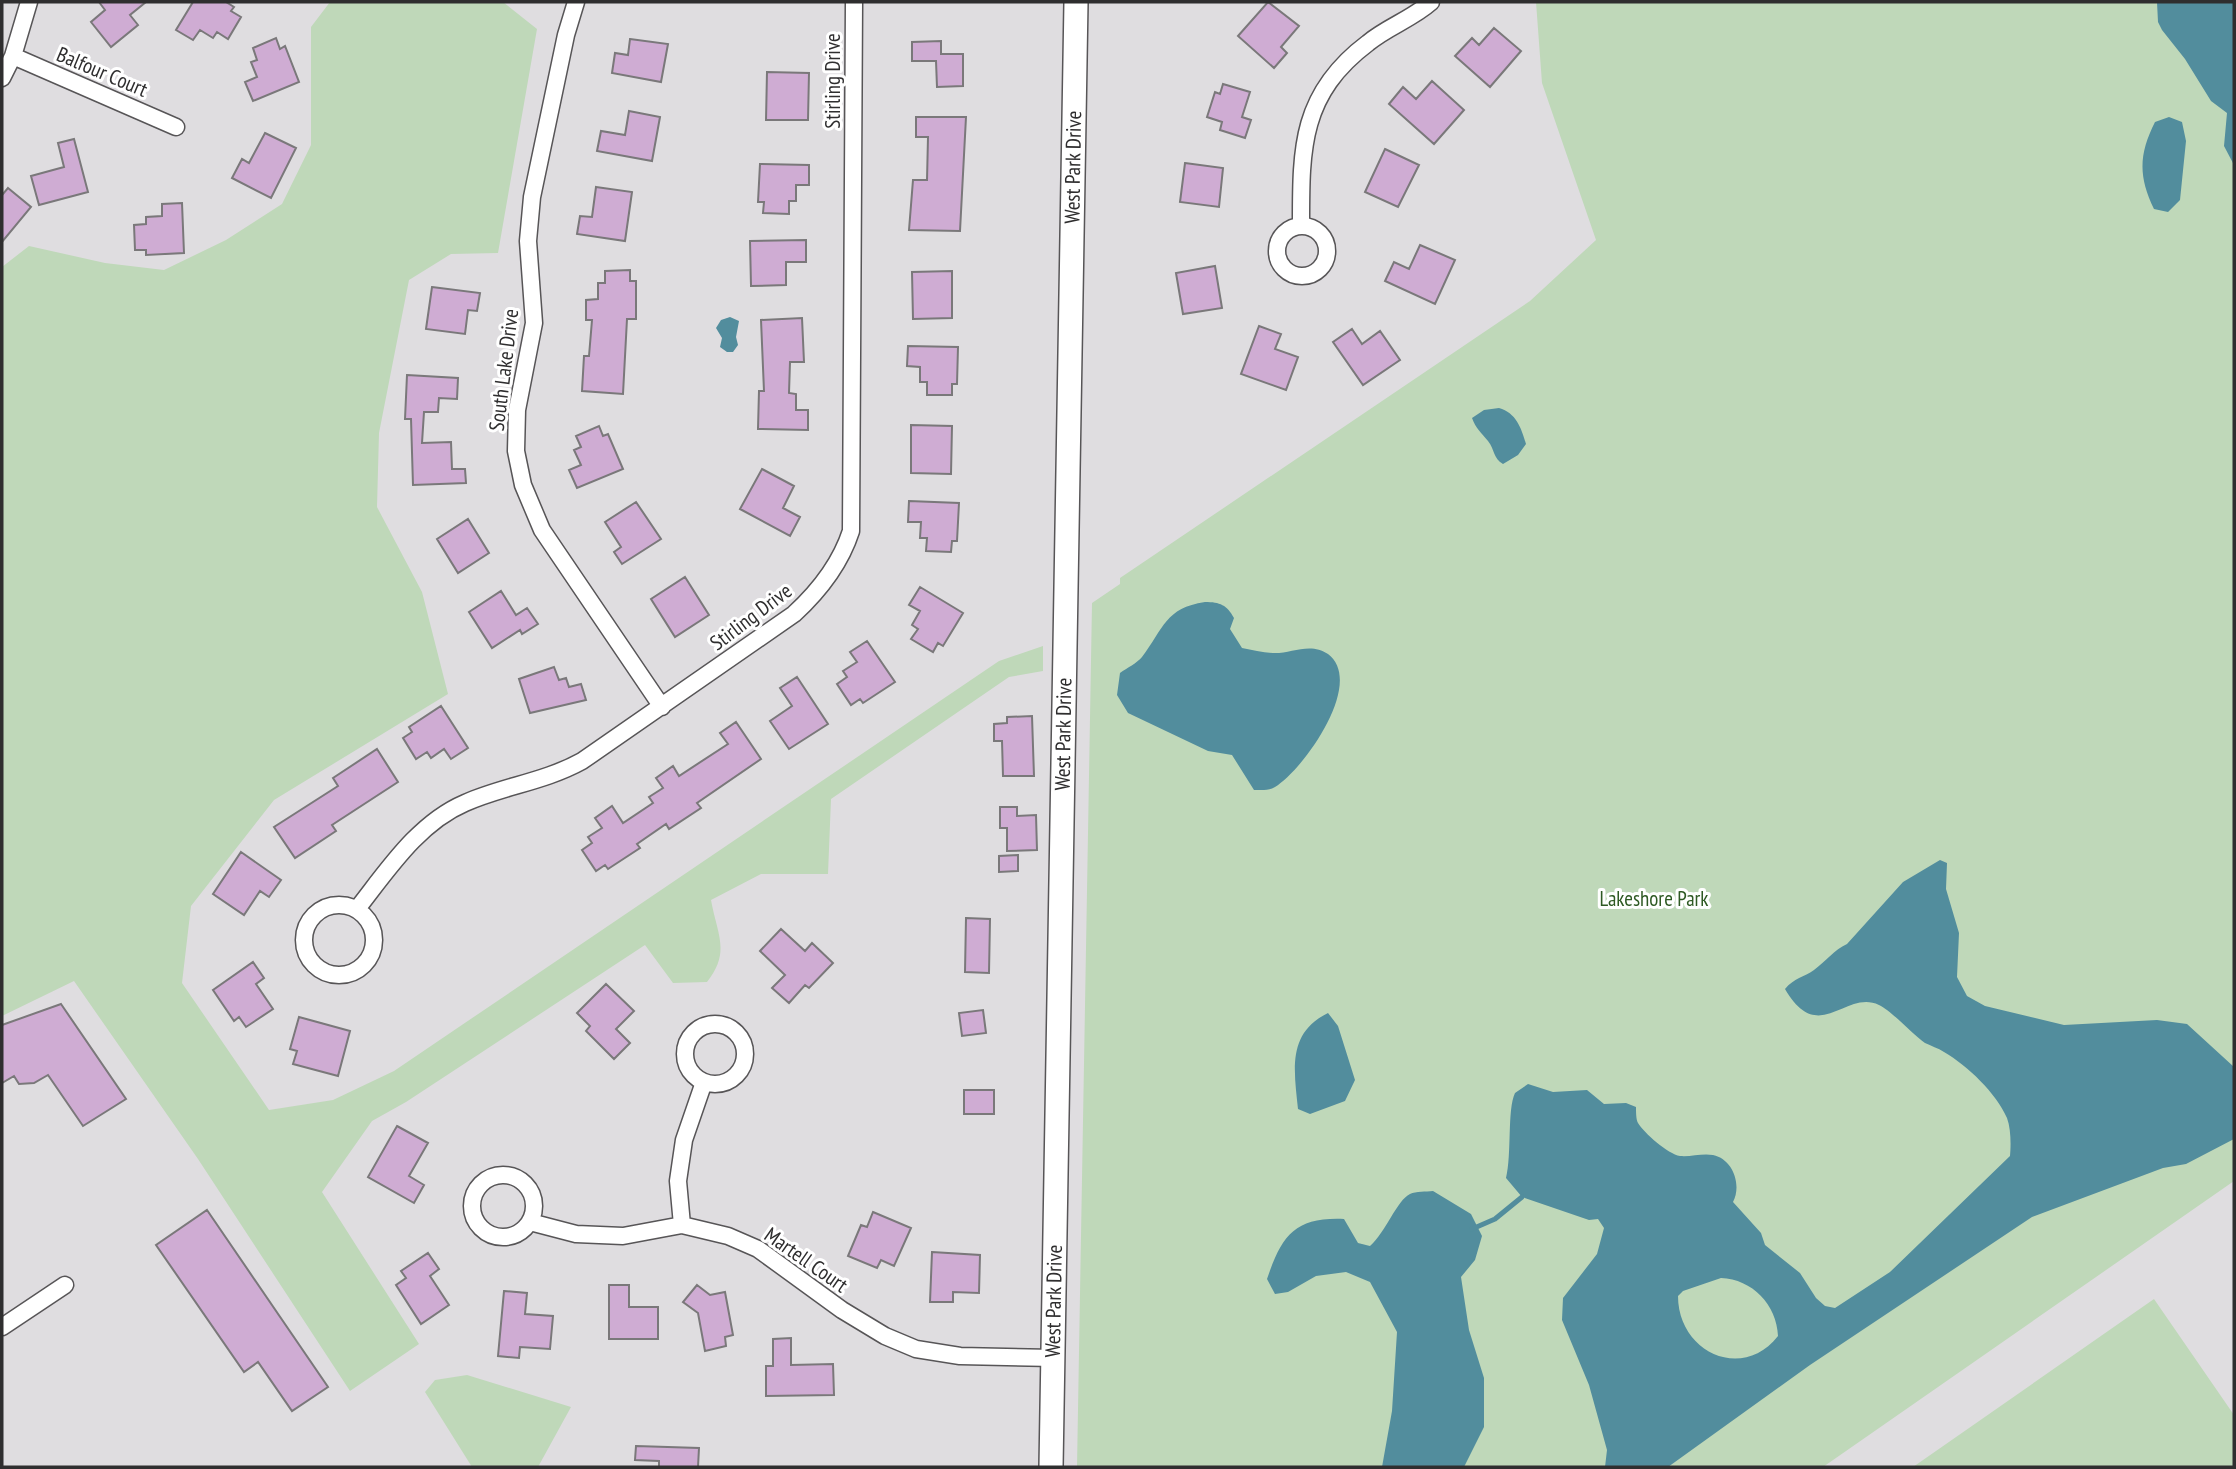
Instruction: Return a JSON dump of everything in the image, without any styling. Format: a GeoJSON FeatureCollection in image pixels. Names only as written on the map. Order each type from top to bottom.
{"type":"FeatureCollection","features":[{"type":"Feature","properties":{"kind":"street"},"geometry":{"type":"LineString","coordinates":[[2,78],[13,57],[29,2]]}},
{"type":"Feature","properties":{"kind":"street","name":"South Lake Drive"},"geometry":{"type":"LineString","coordinates":[[576,2],[566,35],[533,197],[528,241],[534,323],[516,410],[516,452],[523,485],[542,530],[662,707]]}},
{"type":"Feature","properties":{"kind":"street","name":"Stirling Drive"},"geometry":{"type":"LineString","coordinates":[[357,909],[407,847],[437,819],[473,800],[558,774],[762,638],[809,600],[833,570],[851,531],[854,2]]}},
{"type":"Feature","properties":{"kind":"street","name":"West Park Drive"},"geometry":{"type":"LineString","coordinates":[[1051,1467],[1076,2]]}},
{"type":"Feature","properties":{"kind":"street"},"geometry":{"type":"LineString","coordinates":[[1301,226],[1301,153],[1317,103],[1340,68],[1354,53],[1431,2]]}},
{"type":"Feature","properties":{"kind":"street","name":"Balfour Court"},"geometry":{"type":"LineString","coordinates":[[13,57],[176,127]]}},
{"type":"Feature","properties":{"kind":"street"},"geometry":{"type":"LineString","coordinates":[[347,905],[357,909],[372,927],[373,951],[359,969],[336,975],[324,971],[315,965],[305,945],[308,923],[324,908],[347,905]]}},
{"type":"Feature","properties":{"kind":"street"},"geometry":{"type":"LineString","coordinates":[[682,1225],[678,1181],[684,1140],[704,1083]]}},
{"type":"Feature","properties":{"kind":"street","name":"Martell Court"},"geometry":{"type":"LineString","coordinates":[[530,1222],[576,1234],[623,1236],[682,1225],[728,1236],[758,1248],[842,1310],[885,1336],[916,1349],[960,1356],[1054,1358]]}},
{"type":"Feature","properties":{"kind":"street"},"geometry":{"type":"LineString","coordinates":[[2,1327],[65,1285]]}},
{"type":"Feature","properties":{"kind":"green space"},"geometry":{"type":"Polygon","coordinates":[[[330,2],[503,2],[537,29],[498,253],[451,254],[409,280],[379,433],[377,507],[422,592],[448,694],[274,800],[191,906],[182,983],[269,1110],[333,1100],[394,1071],[999,661],[1043,646],[1043,671],[1009,677],[831,799],[828,874],[761,874],[711,900],[719,933],[720,952],[719,961],[707,982],[673,983],[645,945],[406,1102],[372,1121],[322,1192],[419,1344],[350,1391],[198,1159],[74,981],[2,1016],[2,267],[29,246],[105,263],[164,270],[226,240],[282,204],[311,145],[311,27],[330,2]]]}},
{"type":"Feature","properties":{"kind":"green space","name":"Lakeshore Park"},"geometry":{"type":"Polygon","coordinates":[[[1536,2],[2234,2],[2234,1181],[1823,1467],[1077,1467],[1092,603],[1120,584],[1120,578],[1530,301],[1596,240],[1542,83],[1536,2]]]}},
{"type":"Feature","properties":{"kind":"green space"},"geometry":{"type":"Polygon","coordinates":[[[2154,1299],[2234,1415],[2234,1467],[1913,1467],[2154,1299]]]}},
{"type":"Feature","properties":{"kind":"green space"},"geometry":{"type":"Polygon","coordinates":[[[467,1375],[571,1407],[538,1467],[472,1467],[425,1392],[435,1380],[467,1375]]]}},
{"type":"Feature","properties":{"kind":"water"},"geometry":{"type":"Polygon","coordinates":[[[2157,2],[2234,2],[2234,165],[2224,146],[2227,113],[2211,101],[2185,59],[2162,30],[2158,22],[2157,2]]]}},
{"type":"Feature","properties":{"kind":"water"},"geometry":{"type":"Polygon","coordinates":[[[2169,117],[2182,122],[2186,141],[2180,200],[2168,212],[2154,209],[2145,186],[2142,165],[2146,144],[2155,122],[2169,117]]]}},
{"type":"Feature","properties":{"kind":"water"},"geometry":{"type":"Polygon","coordinates":[[[730,317],[739,321],[736,337],[738,345],[733,352],[727,352],[720,347],[722,338],[716,328],[721,320],[730,317]]]}},
{"type":"Feature","properties":{"kind":"water"},"geometry":{"type":"Polygon","coordinates":[[[1499,408],[1510,413],[1517,422],[1526,444],[1518,455],[1503,464],[1497,459],[1472,418],[1484,410],[1499,408]]]}},
{"type":"Feature","properties":{"kind":"water"},"geometry":{"type":"Polygon","coordinates":[[[1205,602],[1219,604],[1229,610],[1234,618],[1230,629],[1242,648],[1275,653],[1315,649],[1328,654],[1338,667],[1340,685],[1326,725],[1300,763],[1287,778],[1273,788],[1254,790],[1232,755],[1208,751],[1128,713],[1117,695],[1120,673],[1142,657],[1173,614],[1205,602]]]}},
{"type":"Feature","properties":{"kind":"water"},"geometry":{"type":"Polygon","coordinates":[[[1940,860],[1947,863],[1946,889],[1959,933],[1957,977],[1967,996],[1985,1006],[2064,1025],[2157,1020],[2187,1024],[2234,1067],[2234,1139],[2186,1164],[2163,1168],[2032,1217],[1810,1365],[1668,1467],[1605,1467],[1607,1450],[1589,1385],[1562,1320],[1563,1298],[1597,1254],[1604,1228],[1598,1219],[1589,1220],[1522,1197],[1506,1178],[1511,1110],[1515,1093],[1528,1084],[1553,1092],[1587,1090],[1604,1104],[1626,1103],[1636,1107],[1637,1120],[1641,1127],[1669,1151],[1680,1156],[1720,1157],[1734,1174],[1736,1195],[1733,1202],[1761,1233],[1765,1245],[1800,1273],[1816,1298],[1825,1306],[1835,1308],[1890,1272],[2010,1156],[2007,1118],[1989,1090],[1962,1065],[1925,1043],[1879,1005],[1867,1002],[1832,1013],[1809,1014],[1797,1006],[1785,989],[1847,944],[1903,882],[1940,860]],[[1721,1278],[1683,1291],[1678,1296],[1681,1316],[1700,1345],[1714,1354],[1731,1358],[1747,1357],[1763,1350],[1778,1336],[1777,1325],[1768,1304],[1761,1296],[1743,1283],[1721,1278]]]}},
{"type":"Feature","properties":{"kind":"water"},"geometry":{"type":"Polygon","coordinates":[[[1328,1013],[1338,1026],[1355,1080],[1345,1101],[1310,1114],[1298,1109],[1296,1054],[1305,1031],[1328,1013]]]}},
{"type":"Feature","properties":{"kind":"water"},"geometry":{"type":"Polygon","coordinates":[[[1433,1191],[1471,1214],[1482,1236],[1475,1260],[1461,1277],[1469,1330],[1484,1378],[1484,1427],[1464,1467],[1382,1467],[1392,1411],[1397,1332],[1370,1282],[1346,1272],[1316,1276],[1288,1292],[1275,1294],[1267,1279],[1285,1240],[1302,1226],[1313,1221],[1344,1219],[1358,1243],[1370,1246],[1405,1197],[1415,1192],[1433,1191]]]}},
{"type":"Feature","properties":{"kind":"building"},"geometry":{"type":"Polygon","coordinates":[[[99,2],[146,2],[130,15],[138,25],[111,47],[91,22],[105,10],[99,2]]]}},
{"type":"Feature","properties":{"kind":"building"},"geometry":{"type":"Polygon","coordinates":[[[193,2],[226,2],[234,7],[231,11],[241,17],[228,39],[217,32],[213,38],[200,30],[193,40],[176,30],[193,2]]]}},
{"type":"Feature","properties":{"kind":"building"},"geometry":{"type":"Polygon","coordinates":[[[1268,2],[1299,26],[1281,47],[1287,53],[1274,68],[1238,36],[1268,2]]]}},
{"type":"Feature","properties":{"kind":"building"},"geometry":{"type":"Polygon","coordinates":[[[1494,28],[1521,51],[1490,87],[1455,56],[1472,38],[1479,45],[1494,28]]]}},
{"type":"Feature","properties":{"kind":"building"},"geometry":{"type":"Polygon","coordinates":[[[276,38],[280,49],[285,46],[299,82],[253,101],[245,82],[257,77],[251,62],[257,60],[253,48],[276,38]]]}},
{"type":"Feature","properties":{"kind":"building"},"geometry":{"type":"Polygon","coordinates":[[[630,39],[668,44],[661,82],[612,73],[615,53],[628,55],[630,39]]]}},
{"type":"Feature","properties":{"kind":"building"},"geometry":{"type":"Polygon","coordinates":[[[941,41],[941,54],[963,54],[963,86],[937,87],[936,61],[912,61],[912,42],[941,41]]]}},
{"type":"Feature","properties":{"kind":"building"},"geometry":{"type":"Polygon","coordinates":[[[767,72],[809,73],[808,120],[766,120],[767,72]]]}},
{"type":"Feature","properties":{"kind":"building"},"geometry":{"type":"Polygon","coordinates":[[[1432,81],[1464,110],[1434,144],[1389,104],[1403,87],[1416,99],[1432,81]]]}},
{"type":"Feature","properties":{"kind":"building"},"geometry":{"type":"Polygon","coordinates":[[[1223,84],[1250,92],[1242,117],[1251,120],[1245,138],[1220,130],[1222,122],[1207,117],[1215,92],[1220,94],[1223,84]]]}},
{"type":"Feature","properties":{"kind":"building"},"geometry":{"type":"Polygon","coordinates":[[[629,111],[660,117],[652,161],[597,151],[601,131],[625,135],[629,111]]]}},
{"type":"Feature","properties":{"kind":"building"},"geometry":{"type":"Polygon","coordinates":[[[916,117],[966,117],[960,231],[909,230],[913,180],[927,180],[928,137],[916,137],[916,117]]]}},
{"type":"Feature","properties":{"kind":"building"},"geometry":{"type":"Polygon","coordinates":[[[265,133],[296,148],[271,198],[232,178],[242,159],[249,163],[265,133]]]}},
{"type":"Feature","properties":{"kind":"building"},"geometry":{"type":"Polygon","coordinates":[[[74,139],[88,192],[39,205],[31,176],[64,167],[58,143],[74,139]]]}},
{"type":"Feature","properties":{"kind":"building"},"geometry":{"type":"Polygon","coordinates":[[[1385,149],[1419,165],[1398,207],[1365,192],[1385,149]]]}},
{"type":"Feature","properties":{"kind":"building"},"geometry":{"type":"Polygon","coordinates":[[[1185,163],[1223,168],[1219,207],[1180,202],[1185,163]]]}},
{"type":"Feature","properties":{"kind":"building"},"geometry":{"type":"Polygon","coordinates":[[[760,164],[809,165],[809,185],[796,185],[796,201],[789,201],[789,214],[763,213],[764,202],[758,202],[760,164]]]}},
{"type":"Feature","properties":{"kind":"building"},"geometry":{"type":"Polygon","coordinates":[[[596,187],[632,192],[625,241],[577,234],[580,216],[592,217],[596,187]]]}},
{"type":"Feature","properties":{"kind":"building"},"geometry":{"type":"Polygon","coordinates":[[[8,188],[31,207],[2,242],[2,195],[8,188]]]}},
{"type":"Feature","properties":{"kind":"building"},"geometry":{"type":"Polygon","coordinates":[[[182,203],[184,253],[146,255],[146,250],[135,250],[134,225],[146,224],[146,217],[162,216],[162,204],[182,203]]]}},
{"type":"Feature","properties":{"kind":"building"},"geometry":{"type":"Polygon","coordinates":[[[806,240],[806,262],[786,262],[786,285],[751,286],[750,241],[806,240]]]}},
{"type":"Feature","properties":{"kind":"building"},"geometry":{"type":"Polygon","coordinates":[[[1420,245],[1455,260],[1435,304],[1385,281],[1394,262],[1409,269],[1420,245]]]}},
{"type":"Feature","properties":{"kind":"building"},"geometry":{"type":"Polygon","coordinates":[[[1215,266],[1222,308],[1183,314],[1176,273],[1215,266]]]}},
{"type":"Feature","properties":{"kind":"building"},"geometry":{"type":"Polygon","coordinates":[[[630,270],[630,281],[636,281],[636,319],[627,319],[623,394],[582,391],[584,356],[589,356],[592,320],[586,320],[586,300],[598,299],[598,283],[605,283],[605,271],[630,270]]]}},
{"type":"Feature","properties":{"kind":"building"},"geometry":{"type":"Polygon","coordinates":[[[952,271],[952,318],[913,319],[912,272],[952,271]]]}},
{"type":"Feature","properties":{"kind":"building"},"geometry":{"type":"Polygon","coordinates":[[[432,287],[480,293],[477,311],[468,310],[465,334],[426,329],[432,287]]]}},
{"type":"Feature","properties":{"kind":"building"},"geometry":{"type":"Polygon","coordinates":[[[802,318],[804,362],[790,362],[789,393],[796,394],[796,410],[808,410],[808,430],[758,429],[759,391],[764,391],[761,320],[802,318]]]}},
{"type":"Feature","properties":{"kind":"building"},"geometry":{"type":"Polygon","coordinates":[[[1259,326],[1281,334],[1275,349],[1298,357],[1286,390],[1241,374],[1259,326]]]}},
{"type":"Feature","properties":{"kind":"building"},"geometry":{"type":"Polygon","coordinates":[[[1352,329],[1362,344],[1380,331],[1400,360],[1363,385],[1333,342],[1352,329]]]}},
{"type":"Feature","properties":{"kind":"building"},"geometry":{"type":"Polygon","coordinates":[[[908,346],[958,347],[957,384],[952,384],[952,395],[927,395],[927,382],[920,382],[920,367],[907,366],[908,346]]]}},
{"type":"Feature","properties":{"kind":"building"},"geometry":{"type":"Polygon","coordinates":[[[407,375],[458,378],[457,399],[439,398],[438,412],[424,412],[422,443],[451,442],[452,469],[465,469],[466,483],[413,485],[411,419],[405,419],[407,375]]]}},
{"type":"Feature","properties":{"kind":"building"},"geometry":{"type":"Polygon","coordinates":[[[911,425],[952,426],[951,474],[911,473],[911,425]]]}},
{"type":"Feature","properties":{"kind":"building"},"geometry":{"type":"Polygon","coordinates":[[[599,426],[603,436],[608,434],[623,469],[577,488],[569,470],[581,465],[574,450],[581,447],[576,436],[599,426]]]}},
{"type":"Feature","properties":{"kind":"building"},"geometry":{"type":"Polygon","coordinates":[[[762,469],[794,486],[783,508],[800,517],[790,536],[740,509],[762,469]]]}},
{"type":"Feature","properties":{"kind":"building"},"geometry":{"type":"Polygon","coordinates":[[[909,501],[959,503],[957,541],[952,541],[951,552],[926,551],[927,538],[920,538],[921,522],[908,522],[909,501]]]}},
{"type":"Feature","properties":{"kind":"building"},"geometry":{"type":"Polygon","coordinates":[[[636,502],[661,539],[622,564],[614,552],[621,547],[605,522],[636,502]]]}},
{"type":"Feature","properties":{"kind":"building"},"geometry":{"type":"Polygon","coordinates":[[[468,519],[489,553],[458,573],[437,539],[468,519]]]}},
{"type":"Feature","properties":{"kind":"building"},"geometry":{"type":"Polygon","coordinates":[[[685,577],[709,615],[675,637],[651,599],[685,577]]]}},
{"type":"Feature","properties":{"kind":"building"},"geometry":{"type":"Polygon","coordinates":[[[920,587],[963,613],[943,646],[938,643],[933,652],[911,639],[918,629],[912,625],[920,611],[909,605],[920,587]]]}},
{"type":"Feature","properties":{"kind":"building"},"geometry":{"type":"Polygon","coordinates":[[[501,591],[516,615],[527,608],[538,624],[522,634],[520,630],[492,648],[469,612],[501,591]]]}},
{"type":"Feature","properties":{"kind":"building"},"geometry":{"type":"Polygon","coordinates":[[[867,641],[895,682],[863,703],[860,699],[851,705],[837,684],[847,677],[843,671],[857,662],[850,652],[867,641]]]}},
{"type":"Feature","properties":{"kind":"building"},"geometry":{"type":"Polygon","coordinates":[[[554,667],[559,680],[566,678],[569,687],[581,684],[586,700],[530,713],[519,679],[554,667]]]}},
{"type":"Feature","properties":{"kind":"building"},"geometry":{"type":"Polygon","coordinates":[[[797,677],[828,724],[789,749],[770,721],[792,706],[780,688],[797,677]]]}},
{"type":"Feature","properties":{"kind":"building"},"geometry":{"type":"Polygon","coordinates":[[[441,706],[468,748],[451,759],[444,749],[431,758],[427,752],[416,759],[403,738],[412,732],[409,727],[441,706]]]}},
{"type":"Feature","properties":{"kind":"building"},"geometry":{"type":"Polygon","coordinates":[[[1032,716],[1034,776],[1003,776],[1002,741],[994,741],[994,724],[1007,723],[1007,717],[1032,716]]]}},
{"type":"Feature","properties":{"kind":"building"},"geometry":{"type":"Polygon","coordinates":[[[736,722],[761,759],[697,803],[701,808],[669,829],[666,824],[637,844],[640,848],[608,869],[605,865],[596,871],[582,850],[592,843],[588,837],[602,828],[595,818],[612,806],[623,823],[653,803],[649,797],[663,788],[656,778],[673,766],[679,776],[728,744],[720,733],[736,722]]]}},
{"type":"Feature","properties":{"kind":"building"},"geometry":{"type":"Polygon","coordinates":[[[377,749],[398,782],[332,825],[336,831],[295,858],[274,827],[338,786],[333,778],[377,749]]]}},
{"type":"Feature","properties":{"kind":"building"},"geometry":{"type":"Polygon","coordinates":[[[1000,807],[1017,807],[1017,816],[1036,815],[1037,850],[1007,851],[1007,828],[1000,828],[1000,807]]]}},
{"type":"Feature","properties":{"kind":"building"},"geometry":{"type":"Polygon","coordinates":[[[241,852],[281,880],[269,897],[260,891],[244,915],[213,894],[241,852]]]}},
{"type":"Feature","properties":{"kind":"building"},"geometry":{"type":"Polygon","coordinates":[[[1018,855],[1018,871],[999,872],[999,856],[1018,855]]]}},
{"type":"Feature","properties":{"kind":"building"},"geometry":{"type":"Polygon","coordinates":[[[966,918],[990,919],[989,973],[965,972],[966,918]]]}},
{"type":"Feature","properties":{"kind":"building"},"geometry":{"type":"Polygon","coordinates":[[[781,929],[805,951],[812,943],[833,963],[809,988],[805,985],[789,1003],[772,988],[785,975],[760,951],[781,929]]]}},
{"type":"Feature","properties":{"kind":"building"},"geometry":{"type":"Polygon","coordinates":[[[253,962],[264,978],[256,984],[273,1009],[246,1027],[239,1017],[234,1021],[213,990],[253,962]]]}},
{"type":"Feature","properties":{"kind":"building"},"geometry":{"type":"Polygon","coordinates":[[[606,984],[634,1011],[616,1029],[630,1043],[614,1059],[586,1031],[590,1026],[577,1013],[606,984]]]}},
{"type":"Feature","properties":{"kind":"building"},"geometry":{"type":"Polygon","coordinates":[[[61,1004],[126,1099],[83,1126],[48,1075],[34,1083],[19,1084],[14,1076],[2,1083],[2,1025],[61,1004]]]}},
{"type":"Feature","properties":{"kind":"building"},"geometry":{"type":"Polygon","coordinates":[[[983,1010],[986,1033],[962,1036],[959,1013],[983,1010]]]}},
{"type":"Feature","properties":{"kind":"building"},"geometry":{"type":"Polygon","coordinates":[[[299,1017],[350,1031],[338,1076],[293,1064],[297,1051],[290,1049],[299,1017]]]}},
{"type":"Feature","properties":{"kind":"building"},"geometry":{"type":"Polygon","coordinates":[[[964,1090],[994,1090],[994,1114],[964,1114],[964,1090]]]}},
{"type":"Feature","properties":{"kind":"building"},"geometry":{"type":"Polygon","coordinates":[[[397,1126],[428,1143],[409,1176],[424,1185],[414,1203],[368,1177],[397,1126]]]}},
{"type":"Feature","properties":{"kind":"building"},"geometry":{"type":"Polygon","coordinates":[[[207,1210],[328,1387],[292,1411],[258,1362],[244,1372],[156,1245],[207,1210]]]}},
{"type":"Feature","properties":{"kind":"building"},"geometry":{"type":"Polygon","coordinates":[[[873,1212],[911,1228],[894,1266],[881,1260],[877,1268],[848,1256],[861,1225],[867,1227],[873,1212]]]}},
{"type":"Feature","properties":{"kind":"building"},"geometry":{"type":"Polygon","coordinates":[[[932,1252],[980,1255],[979,1293],[953,1292],[953,1302],[930,1302],[932,1252]]]}},
{"type":"Feature","properties":{"kind":"building"},"geometry":{"type":"Polygon","coordinates":[[[428,1253],[439,1269],[430,1276],[449,1305],[421,1324],[396,1285],[406,1278],[401,1271],[428,1253]]]}},
{"type":"Feature","properties":{"kind":"building"},"geometry":{"type":"Polygon","coordinates":[[[609,1285],[629,1285],[629,1307],[658,1307],[658,1339],[609,1339],[609,1285]]]}},
{"type":"Feature","properties":{"kind":"building"},"geometry":{"type":"Polygon","coordinates":[[[697,1285],[710,1295],[725,1292],[733,1335],[725,1337],[726,1346],[705,1351],[698,1313],[683,1302],[697,1285]]]}},
{"type":"Feature","properties":{"kind":"building"},"geometry":{"type":"Polygon","coordinates":[[[504,1291],[527,1293],[525,1314],[553,1316],[550,1349],[520,1347],[519,1358],[498,1356],[504,1291]]]}},
{"type":"Feature","properties":{"kind":"building"},"geometry":{"type":"Polygon","coordinates":[[[791,1338],[791,1365],[833,1364],[834,1395],[766,1396],[766,1366],[773,1366],[773,1339],[791,1338]]]}},
{"type":"Feature","properties":{"kind":"building"},"geometry":{"type":"Polygon","coordinates":[[[636,1446],[699,1448],[698,1467],[659,1467],[659,1461],[635,1460],[636,1446]]]}},
{"type":"Feature","properties":{"kind":"waterway"},"geometry":{"type":"LineString","coordinates":[[1472,1229],[1495,1219],[1522,1197]]}}]}
